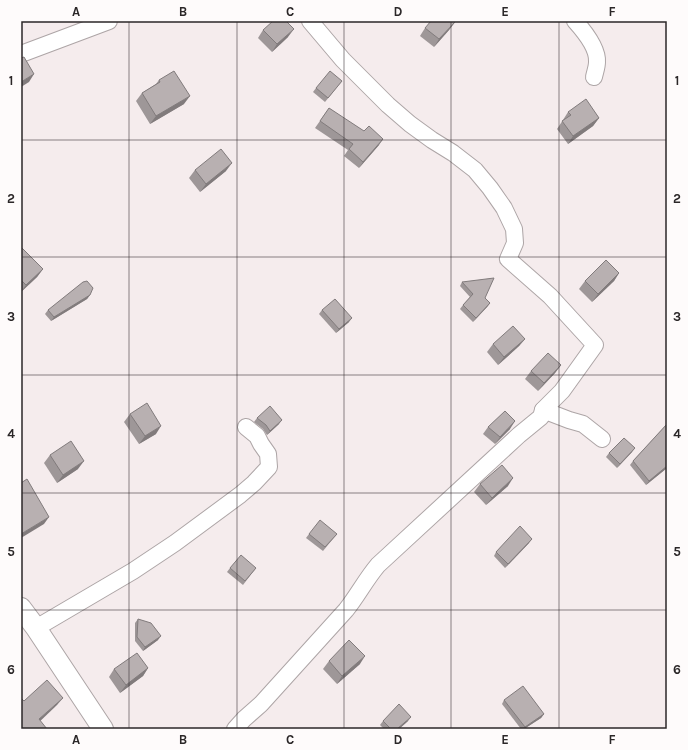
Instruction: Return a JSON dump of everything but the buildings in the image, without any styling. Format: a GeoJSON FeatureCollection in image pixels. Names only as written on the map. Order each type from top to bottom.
{"type":"FeatureCollection","features":[{"type":"Feature","properties":{"kind":"street"},"geometry":{"type":"LineString","coordinates":[[21,54],[109,21]]}},
{"type":"Feature","properties":{"kind":"street"},"geometry":{"type":"LineString","coordinates":[[235,729],[260,704],[346,610],[355,599],[366,578],[378,565],[519,435],[541,417],[543,410],[562,391],[595,345],[550,296],[508,259],[515,243],[514,229],[504,208],[476,170],[410,124],[388,105],[343,60],[310,21]]}},
{"type":"Feature","properties":{"kind":"street"},"geometry":{"type":"LineString","coordinates":[[575,21],[585,32],[594,48],[598,61],[594,77]]}},
{"type":"Feature","properties":{"kind":"street"},"geometry":{"type":"LineString","coordinates":[[543,410],[583,424],[602,439]]}},
{"type":"Feature","properties":{"kind":"street"},"geometry":{"type":"LineString","coordinates":[[36,628],[145,563],[175,543],[254,483],[269,467],[268,454],[257,436],[246,427]]}},
{"type":"Feature","properties":{"kind":"street"},"geometry":{"type":"LineString","coordinates":[[21,608],[103,729]]}}]}
